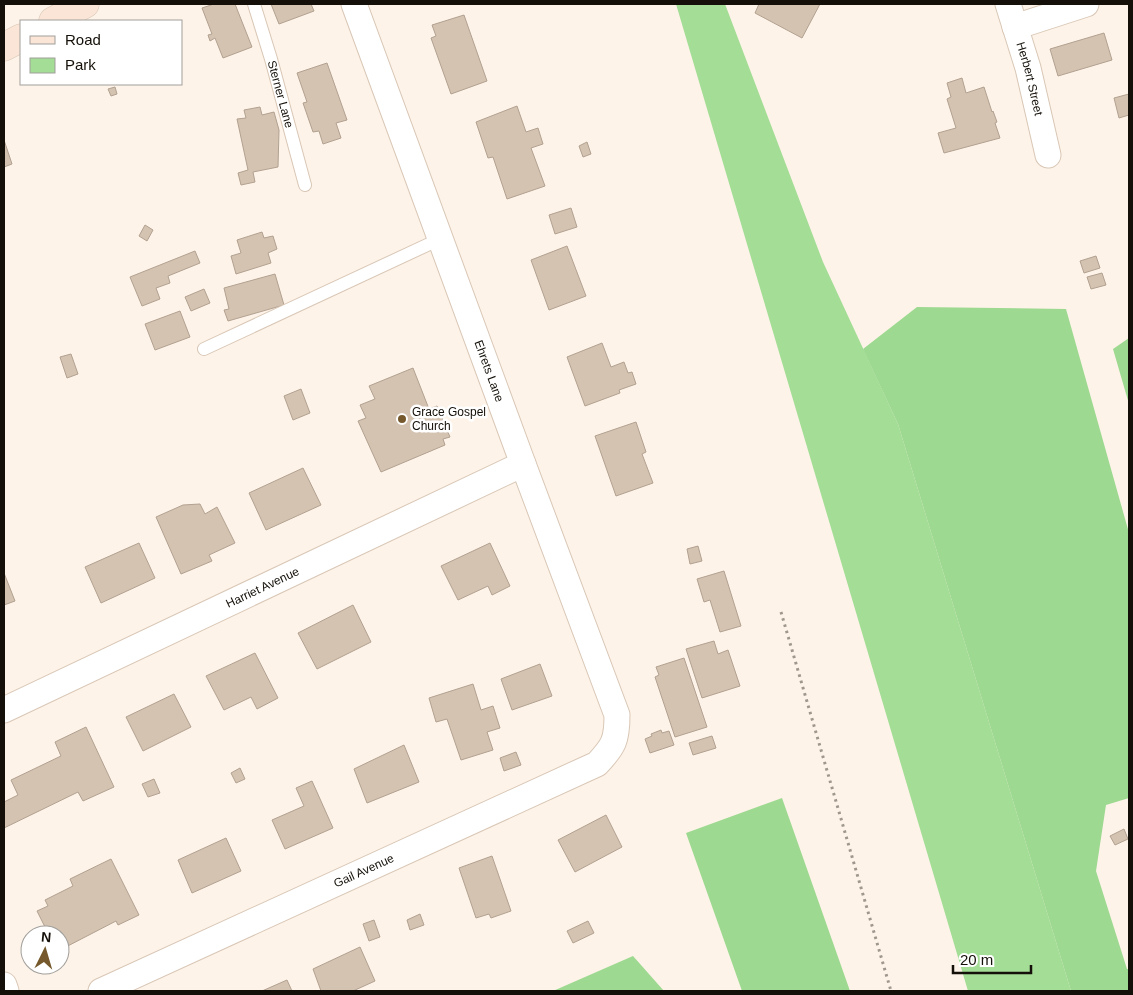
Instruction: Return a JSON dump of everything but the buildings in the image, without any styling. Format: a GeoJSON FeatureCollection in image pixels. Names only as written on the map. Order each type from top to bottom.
{"type":"FeatureCollection","features":[{"type":"Feature","properties":{"kind":"main road"},"geometry":{"type":"LineString","coordinates":[[55,20],[85,4]]}},
{"type":"Feature","properties":{"kind":"main road"},"geometry":{"type":"LineString","coordinates":[[4,47],[20,39]]}},
{"type":"Feature","properties":{"kind":"street","name":"Ehrets Lane"},"geometry":{"type":"LineString","coordinates":[[354,4],[617,715],[615,739]]}},
{"type":"Feature","properties":{"kind":"street"},"geometry":{"type":"LineString","coordinates":[[1012,15],[1086,4]]}},
{"type":"Feature","properties":{"kind":"street","name":"Herbert Street"},"geometry":{"type":"LineString","coordinates":[[1012,15],[1028,68],[1048,155]]}},
{"type":"Feature","properties":{"kind":"street","name":"Harriet Avenue"},"geometry":{"type":"LineString","coordinates":[[4,710],[523,464]]}},
{"type":"Feature","properties":{"kind":"street","name":"Gail Avenue"},"geometry":{"type":"LineString","coordinates":[[100,991],[598,764],[609,752],[615,739]]}},
{"type":"Feature","properties":{"kind":"street"},"geometry":{"type":"LineString","coordinates":[[4,985],[6,991]]}},
{"type":"Feature","properties":{"kind":"lane","name":"Sterner Lane"},"geometry":{"type":"LineString","coordinates":[[254,4],[271,58],[305,185]]}},
{"type":"Feature","properties":{"kind":"lane"},"geometry":{"type":"LineString","coordinates":[[204,349],[440,238]]}},
{"type":"Feature","properties":{"kind":"path"},"geometry":{"type":"LineString","coordinates":[[781,612],[891,991]]}},
{"type":"Feature","properties":{"kind":"green space"},"geometry":{"type":"Polygon","coordinates":[[[676,4],[725,4],[823,262],[898,424],[1071,991],[968,991],[676,4]]]}},
{"type":"Feature","properties":{"kind":"green space"},"geometry":{"type":"Polygon","coordinates":[[[917,307],[1066,309],[1129,533],[1129,798],[1106,805],[1096,871],[1127,969],[1129,969],[1129,991],[1071,991],[898,424],[863,349],[917,307]]]}},
{"type":"Feature","properties":{"kind":"green space"},"geometry":{"type":"Polygon","coordinates":[[[1129,338],[1129,404],[1113,349],[1129,338]]]}},
{"type":"Feature","properties":{"kind":"green space"},"geometry":{"type":"Polygon","coordinates":[[[782,798],[850,991],[742,991],[686,833],[782,798]]]}},
{"type":"Feature","properties":{"kind":"green space"},"geometry":{"type":"Polygon","coordinates":[[[633,956],[664,991],[553,991],[633,956]]]}},
{"type":"Feature","properties":{"kind":"place","name":"Grace Gospel Church"},"geometry":{"type":"Point","coordinates":[402,419]}}]}
